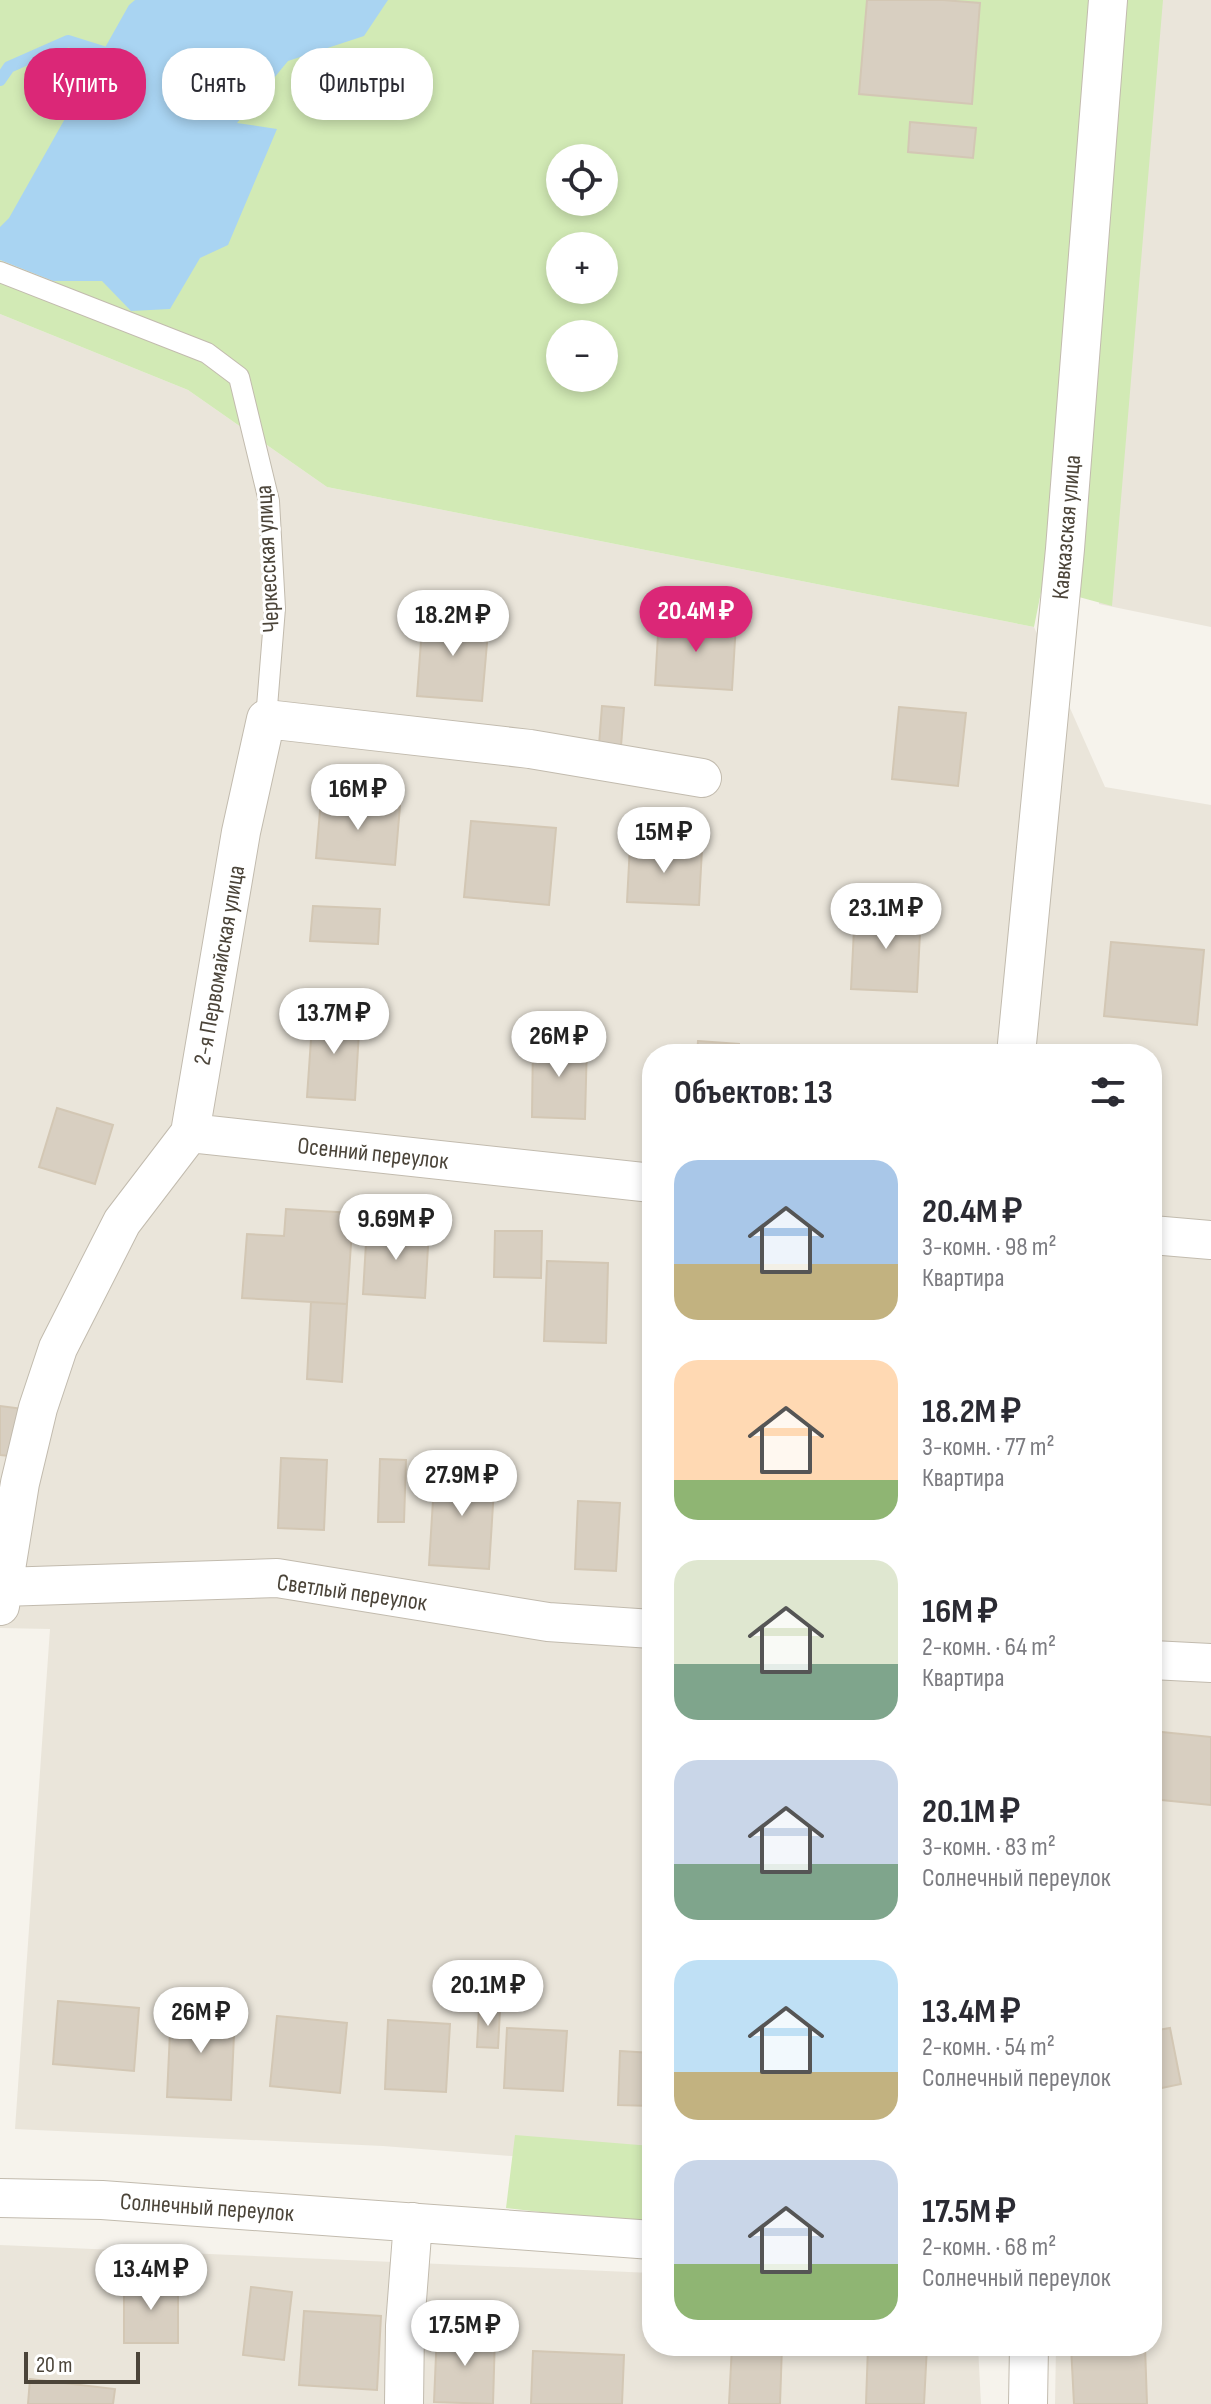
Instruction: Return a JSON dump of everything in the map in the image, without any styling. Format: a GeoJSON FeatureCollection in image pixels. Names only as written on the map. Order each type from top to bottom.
{"type":"FeatureCollection","features":[{"type":"Feature","properties":{"kind":"street","name":"Кавказcкая улица"},"geometry":{"type":"LineString","coordinates":[[1017,1044],[1065,549],[1108,0]]}},
{"type":"Feature","properties":{"kind":"street"},"geometry":{"type":"LineString","coordinates":[[266,719],[530,749],[702,778]]}},
{"type":"Feature","properties":{"kind":"street","name":"2-я Первомайская улица"},"geometry":{"type":"LineString","coordinates":[[1,1597],[20,1483],[38,1408],[58,1348],[122,1222],[190,1133],[241,832],[266,719]]}},
{"type":"Feature","properties":{"kind":"street","name":"Осенний переулок"},"geometry":{"type":"LineString","coordinates":[[190,1133],[642,1182]]}},
{"type":"Feature","properties":{"kind":"street"},"geometry":{"type":"LineString","coordinates":[[1162,1236],[1211,1240]]}},
{"type":"Feature","properties":{"kind":"street","name":"Светлый переулок"},"geometry":{"type":"LineString","coordinates":[[1,1597],[277,1578],[548,1622],[642,1628]]}},
{"type":"Feature","properties":{"kind":"street"},"geometry":{"type":"LineString","coordinates":[[1162,1661],[1211,1663]]}},
{"type":"Feature","properties":{"kind":"street","name":"Солнечный переулок"},"geometry":{"type":"LineString","coordinates":[[0,2198],[102,2200],[642,2239]]}},
{"type":"Feature","properties":{"kind":"street"},"geometry":{"type":"LineString","coordinates":[[404,2404],[405,2326],[413,2222]]}},
{"type":"Feature","properties":{"kind":"street"},"geometry":{"type":"LineString","coordinates":[[1028,2404],[1029,2356]]}},
{"type":"Feature","properties":{"kind":"lane","name":"Черкесская улица"},"geometry":{"type":"LineString","coordinates":[[0,272],[207,353],[239,377],[269,501],[275,608],[266,719]]}},
{"type":"Feature","properties":{"kind":"shaded area"},"geometry":{"type":"Polygon","coordinates":[[[1132,0],[1211,0],[1211,627],[1099,604],[1132,0]]]}},
{"type":"Feature","properties":{"kind":"shaded area"},"geometry":{"type":"Polygon","coordinates":[[[0,314],[188,390],[327,487],[1034,627],[1105,787],[1211,805],[1211,2404],[1055,2404],[1056,2356],[1162,2356],[1162,1044],[642,1044],[642,2166],[383,2146],[15,2129],[50,1629],[0,1628],[0,314]]]}},
{"type":"Feature","properties":{"kind":"shaded area"},"geometry":{"type":"Polygon","coordinates":[[[0,2245],[642,2273],[642,2356],[979,2356],[981,2404],[0,2404],[0,2245]]]}},
{"type":"Feature","properties":{"kind":"green space"},"geometry":{"type":"Polygon","coordinates":[[[0,0],[1163,0],[1112,606],[1042,587],[1034,627],[327,487],[188,390],[0,314],[0,260],[53,281],[0,227],[0,0]]]}},
{"type":"Feature","properties":{"kind":"green space"},"geometry":{"type":"Polygon","coordinates":[[[515,2135],[642,2145],[642,2224],[506,2208],[515,2135]]]}},
{"type":"Feature","properties":{"kind":"water"},"geometry":{"type":"Polygon","coordinates":[[[135,0],[388,0],[364,36],[328,48],[291,48],[291,60],[275,77],[275,48],[162,48],[162,120],[239,120],[237,123],[277,129],[228,245],[200,258],[170,309],[131,311],[102,281],[53,281],[0,260],[0,227],[9,218],[64,120],[146,120],[146,48],[105,48],[129,5],[135,0]]]}},
{"type":"Feature","properties":{"kind":"building"},"geometry":{"type":"Polygon","coordinates":[[[867,0],[980,3],[972,104],[859,94],[867,0]]]}},
{"type":"Feature","properties":{"kind":"building"},"geometry":{"type":"Polygon","coordinates":[[[910,122],[976,128],[973,158],[908,152],[910,122]]]}},
{"type":"Feature","properties":{"kind":"building"},"geometry":{"type":"Polygon","coordinates":[[[423,614],[489,620],[482,701],[417,696],[423,614]]]}},
{"type":"Feature","properties":{"kind":"building"},"geometry":{"type":"Polygon","coordinates":[[[659,618],[736,623],[732,690],[655,685],[659,618]]]}},
{"type":"Feature","properties":{"kind":"building"},"geometry":{"type":"Polygon","coordinates":[[[602,706],[624,708],[621,746],[599,745],[602,706]]]}},
{"type":"Feature","properties":{"kind":"building"},"geometry":{"type":"Polygon","coordinates":[[[899,707],[966,713],[958,786],[892,779],[899,707]]]}},
{"type":"Feature","properties":{"kind":"building"},"geometry":{"type":"Polygon","coordinates":[[[321,799],[400,806],[395,865],[316,858],[321,799]]]}},
{"type":"Feature","properties":{"kind":"building"},"geometry":{"type":"Polygon","coordinates":[[[471,821],[556,828],[549,905],[464,897],[471,821]]]}},
{"type":"Feature","properties":{"kind":"building"},"geometry":{"type":"Polygon","coordinates":[[[630,845],[702,849],[699,905],[627,902],[630,845]]]}},
{"type":"Feature","properties":{"kind":"building"},"geometry":{"type":"Polygon","coordinates":[[[313,906],[380,909],[378,944],[310,941],[313,906]]]}},
{"type":"Feature","properties":{"kind":"building"},"geometry":{"type":"Polygon","coordinates":[[[855,909],[921,913],[917,992],[851,989],[855,909]]]}},
{"type":"Feature","properties":{"kind":"building"},"geometry":{"type":"Polygon","coordinates":[[[1111,942],[1204,950],[1197,1025],[1104,1016],[1111,942]]]}},
{"type":"Feature","properties":{"kind":"building"},"geometry":{"type":"Polygon","coordinates":[[[313,1011],[360,1014],[355,1100],[307,1097],[313,1011]]]}},
{"type":"Feature","properties":{"kind":"building"},"geometry":{"type":"Polygon","coordinates":[[[533,1040],[587,1042],[585,1119],[532,1117],[533,1040]]]}},
{"type":"Feature","properties":{"kind":"building"},"geometry":{"type":"Polygon","coordinates":[[[698,1041],[739,1044],[698,1044],[698,1041]]]}},
{"type":"Feature","properties":{"kind":"building"},"geometry":{"type":"Polygon","coordinates":[[[57,1108],[113,1125],[95,1184],[39,1167],[57,1108]]]}},
{"type":"Feature","properties":{"kind":"building"},"geometry":{"type":"Polygon","coordinates":[[[286,1209],[353,1213],[347,1304],[242,1298],[247,1234],[284,1236],[286,1209]]]}},
{"type":"Feature","properties":{"kind":"building"},"geometry":{"type":"Polygon","coordinates":[[[367,1226],[429,1230],[425,1298],[363,1294],[367,1226]]]}},
{"type":"Feature","properties":{"kind":"building"},"geometry":{"type":"Polygon","coordinates":[[[495,1231],[542,1231],[541,1278],[494,1277],[495,1231]]]}},
{"type":"Feature","properties":{"kind":"building"},"geometry":{"type":"Polygon","coordinates":[[[547,1261],[608,1263],[606,1343],[544,1341],[547,1261]]]}},
{"type":"Feature","properties":{"kind":"building"},"geometry":{"type":"Polygon","coordinates":[[[311,1302],[347,1304],[342,1382],[307,1379],[311,1302]]]}},
{"type":"Feature","properties":{"kind":"building"},"geometry":{"type":"Polygon","coordinates":[[[0,1406],[24,1409],[18,1457],[0,1455],[0,1406]]]}},
{"type":"Feature","properties":{"kind":"building"},"geometry":{"type":"Polygon","coordinates":[[[281,1458],[327,1460],[324,1530],[278,1528],[281,1458]]]}},
{"type":"Feature","properties":{"kind":"building"},"geometry":{"type":"Polygon","coordinates":[[[380,1459],[406,1460],[404,1522],[378,1522],[380,1459]]]}},
{"type":"Feature","properties":{"kind":"building"},"geometry":{"type":"Polygon","coordinates":[[[435,1468],[495,1472],[489,1569],[429,1565],[435,1468]]]}},
{"type":"Feature","properties":{"kind":"building"},"geometry":{"type":"Polygon","coordinates":[[[578,1501],[620,1503],[616,1571],[575,1569],[578,1501]]]}},
{"type":"Feature","properties":{"kind":"building"},"geometry":{"type":"Polygon","coordinates":[[[1162,1732],[1211,1737],[1211,1805],[1162,1800],[1162,1732]]]}},
{"type":"Feature","properties":{"kind":"building"},"geometry":{"type":"Polygon","coordinates":[[[58,2001],[139,2008],[134,2071],[53,2064],[58,2001]]]}},
{"type":"Feature","properties":{"kind":"building"},"geometry":{"type":"Polygon","coordinates":[[[479,2008],[500,2010],[498,2048],[477,2047],[479,2008]]]}},
{"type":"Feature","properties":{"kind":"building"},"geometry":{"type":"Polygon","coordinates":[[[171,2010],[235,2013],[231,2100],[167,2097],[171,2010]]]}},
{"type":"Feature","properties":{"kind":"building"},"geometry":{"type":"Polygon","coordinates":[[[277,2016],[347,2023],[340,2093],[270,2086],[277,2016]]]}},
{"type":"Feature","properties":{"kind":"building"},"geometry":{"type":"Polygon","coordinates":[[[388,2020],[450,2024],[446,2092],[385,2089],[388,2020]]]}},
{"type":"Feature","properties":{"kind":"building"},"geometry":{"type":"Polygon","coordinates":[[[507,2028],[567,2031],[563,2091],[504,2088],[507,2028]]]}},
{"type":"Feature","properties":{"kind":"building"},"geometry":{"type":"Polygon","coordinates":[[[1170,2028],[1181,2084],[1162,2088],[1162,2029],[1170,2028]]]}},
{"type":"Feature","properties":{"kind":"building"},"geometry":{"type":"Polygon","coordinates":[[[620,2051],[642,2052],[642,2106],[618,2105],[620,2051]]]}},
{"type":"Feature","properties":{"kind":"building"},"geometry":{"type":"Polygon","coordinates":[[[124,2281],[178,2281],[178,2343],[124,2343],[124,2281]]]}},
{"type":"Feature","properties":{"kind":"building"},"geometry":{"type":"Polygon","coordinates":[[[251,2287],[292,2292],[284,2360],[243,2355],[251,2287]]]}},
{"type":"Feature","properties":{"kind":"building"},"geometry":{"type":"Polygon","coordinates":[[[304,2311],[381,2316],[377,2390],[299,2385],[304,2311]]]}},
{"type":"Feature","properties":{"kind":"building"},"geometry":{"type":"Polygon","coordinates":[[[437,2332],[495,2335],[493,2404],[434,2402],[437,2332]]]}},
{"type":"Feature","properties":{"kind":"building"},"geometry":{"type":"Polygon","coordinates":[[[533,2351],[624,2355],[622,2404],[531,2404],[533,2351]]]}},
{"type":"Feature","properties":{"kind":"building"},"geometry":{"type":"Polygon","coordinates":[[[731,2356],[782,2356],[780,2404],[729,2404],[731,2356]]]}},
{"type":"Feature","properties":{"kind":"building"},"geometry":{"type":"Polygon","coordinates":[[[868,2356],[926,2356],[924,2404],[866,2404],[868,2356]]]}},
{"type":"Feature","properties":{"kind":"building"},"geometry":{"type":"Polygon","coordinates":[[[1072,2356],[1145,2356],[1147,2404],[1074,2404],[1072,2356]]]}},
{"type":"Feature","properties":{"kind":"building"},"geometry":{"type":"Polygon","coordinates":[[[30,2379],[115,2389],[113,2404],[28,2404],[30,2379]]]}},
{"type":"Feature","properties":{"kind":"waterway"},"geometry":{"type":"LineString","coordinates":[[52,48],[68,41],[90,48]]}},
{"type":"Feature","properties":{"kind":"waterway"},"geometry":{"type":"LineString","coordinates":[[0,80],[9,67],[24,60]]}}]}
